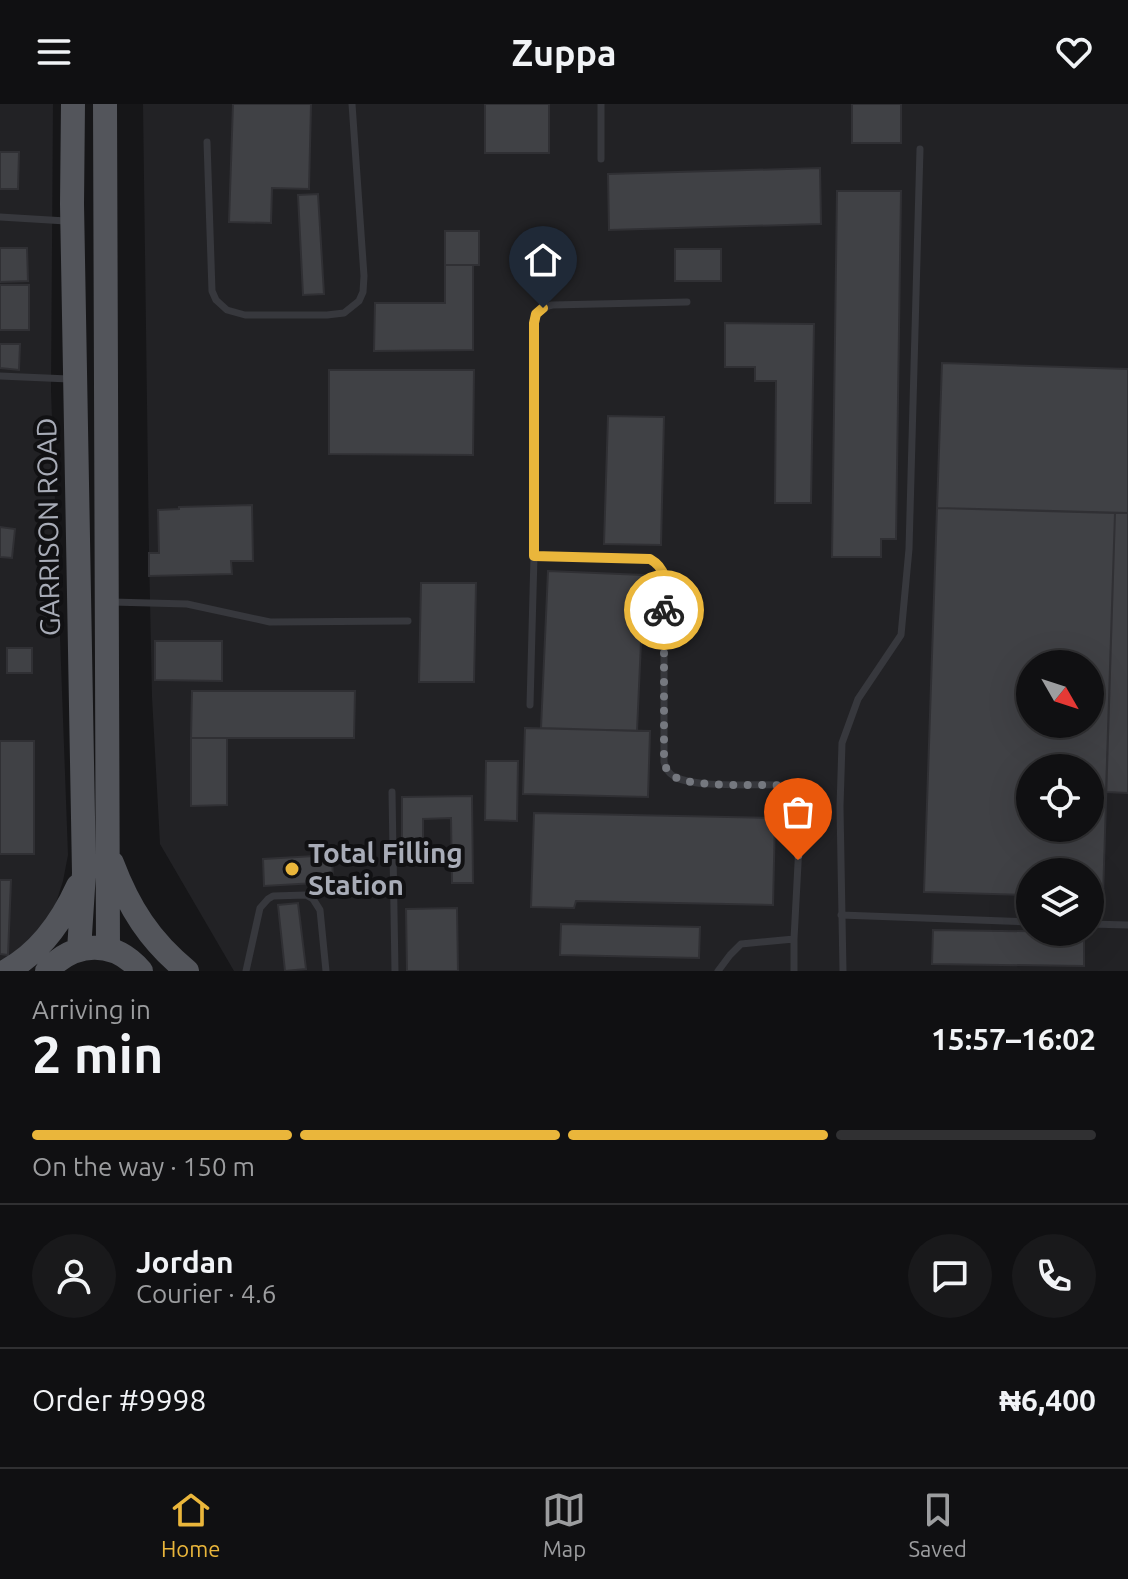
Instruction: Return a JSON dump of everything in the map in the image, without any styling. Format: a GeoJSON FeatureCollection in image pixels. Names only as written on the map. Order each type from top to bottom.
{"type":"FeatureCollection","features":[{"type":"Feature","properties":{"kind":"main road","name":"GARRISON ROAD"},"geometry":{"type":"LineString","coordinates":[[73,104],[72,222],[84,873],[79,950]]}},
{"type":"Feature","properties":{"kind":"main road","name":"GARRISON ROAD"},"geometry":{"type":"LineString","coordinates":[[105,104],[108,948]]}},
{"type":"Feature","properties":{"kind":"main road"},"geometry":{"type":"LineString","coordinates":[[107,853],[120,886],[140,922],[167,954],[187,971]]}},
{"type":"Feature","properties":{"kind":"main road"},"geometry":{"type":"LineString","coordinates":[[6,971],[21,963],[53,930],[84,873]]}},
{"type":"Feature","properties":{"kind":"main road"},"geometry":{"type":"LineString","coordinates":[[47,971],[57,960],[79,950],[108,948],[133,962],[141,971]]}},
{"type":"Feature","properties":{"kind":"lane"},"geometry":{"type":"LineString","coordinates":[[207,142],[212,291],[216,300],[227,310],[245,315],[344,313],[359,301],[364,276],[352,104]]}},
{"type":"Feature","properties":{"kind":"lane"},"geometry":{"type":"LineString","coordinates":[[601,104],[601,159]]}},
{"type":"Feature","properties":{"kind":"lane"},"geometry":{"type":"LineString","coordinates":[[843,971],[842,743],[858,699],[901,635],[909,534],[920,149]]}},
{"type":"Feature","properties":{"kind":"lane"},"geometry":{"type":"LineString","coordinates":[[0,217],[72,222]]}},
{"type":"Feature","properties":{"kind":"lane"},"geometry":{"type":"LineString","coordinates":[[530,705],[536,314],[552,305],[687,302]]}},
{"type":"Feature","properties":{"kind":"lane"},"geometry":{"type":"LineString","coordinates":[[0,376],[75,379]]}},
{"type":"Feature","properties":{"kind":"lane"},"geometry":{"type":"LineString","coordinates":[[534,556],[650,559],[664,572],[664,762],[667,771],[693,783],[792,786],[797,792],[801,807],[794,971]]}},
{"type":"Feature","properties":{"kind":"lane"},"geometry":{"type":"LineString","coordinates":[[108,602],[187,604],[270,622],[408,621]]}},
{"type":"Feature","properties":{"kind":"lane"},"geometry":{"type":"LineString","coordinates":[[392,792],[395,971]]}},
{"type":"Feature","properties":{"kind":"lane"},"geometry":{"type":"LineString","coordinates":[[246,971],[260,908],[273,896],[306,895],[320,910],[326,971]]}},
{"type":"Feature","properties":{"kind":"lane"},"geometry":{"type":"LineString","coordinates":[[841,915],[1016,921]]}},
{"type":"Feature","properties":{"kind":"lane"},"geometry":{"type":"LineString","coordinates":[[1104,924],[1128,925]]}},
{"type":"Feature","properties":{"kind":"lane"},"geometry":{"type":"LineString","coordinates":[[718,971],[741,944],[794,939]]}},
{"type":"Feature","properties":{"kind":"shaded area"},"geometry":{"type":"Polygon","coordinates":[[[0,104],[53,104],[51,391],[68,855],[55,906],[30,942],[12,956],[0,960],[0,104]]]}},
{"type":"Feature","properties":{"kind":"shaded area"},"geometry":{"type":"Polygon","coordinates":[[[143,104],[1128,104],[1128,971],[234,971],[160,844],[152,697],[143,104]]]}},
{"type":"Feature","properties":{"kind":"building"},"geometry":{"type":"Polygon","coordinates":[[[233,104],[311,104],[309,189],[272,188],[271,223],[229,222],[233,104]]]}},
{"type":"Feature","properties":{"kind":"building"},"geometry":{"type":"Polygon","coordinates":[[[485,104],[549,104],[549,153],[485,153],[485,104]]]}},
{"type":"Feature","properties":{"kind":"building"},"geometry":{"type":"Polygon","coordinates":[[[852,104],[901,104],[901,143],[852,143],[852,104]]]}},
{"type":"Feature","properties":{"kind":"building"},"geometry":{"type":"Polygon","coordinates":[[[0,152],[19,152],[18,189],[0,189],[0,152]]]}},
{"type":"Feature","properties":{"kind":"building"},"geometry":{"type":"Polygon","coordinates":[[[820,168],[821,224],[609,230],[608,174],[820,168]]]}},
{"type":"Feature","properties":{"kind":"building"},"geometry":{"type":"Polygon","coordinates":[[[837,191],[901,191],[896,539],[881,539],[881,557],[832,557],[837,191]]]}},
{"type":"Feature","properties":{"kind":"building"},"geometry":{"type":"Polygon","coordinates":[[[318,194],[324,294],[303,295],[298,195],[318,194]]]}},
{"type":"Feature","properties":{"kind":"building"},"geometry":{"type":"Polygon","coordinates":[[[445,231],[479,231],[479,265],[445,265],[445,231]]]}},
{"type":"Feature","properties":{"kind":"building"},"geometry":{"type":"Polygon","coordinates":[[[0,248],[27,248],[28,281],[0,282],[0,248]]]}},
{"type":"Feature","properties":{"kind":"building"},"geometry":{"type":"Polygon","coordinates":[[[675,249],[721,249],[721,281],[675,281],[675,249]]]}},
{"type":"Feature","properties":{"kind":"building"},"geometry":{"type":"Polygon","coordinates":[[[445,265],[473,265],[473,350],[374,351],[375,303],[445,303],[445,265]]]}},
{"type":"Feature","properties":{"kind":"building"},"geometry":{"type":"Polygon","coordinates":[[[0,285],[29,285],[29,330],[0,330],[0,285]]]}},
{"type":"Feature","properties":{"kind":"building"},"geometry":{"type":"Polygon","coordinates":[[[725,323],[814,324],[811,503],[775,503],[776,381],[755,381],[755,367],[725,367],[725,323]]]}},
{"type":"Feature","properties":{"kind":"building"},"geometry":{"type":"Polygon","coordinates":[[[0,344],[20,344],[19,370],[0,368],[0,344]]]}},
{"type":"Feature","properties":{"kind":"building"},"geometry":{"type":"Polygon","coordinates":[[[942,363],[1128,369],[1128,513],[937,508],[942,363]]]}},
{"type":"Feature","properties":{"kind":"building"},"geometry":{"type":"Polygon","coordinates":[[[329,370],[474,370],[473,455],[329,454],[329,370]]]}},
{"type":"Feature","properties":{"kind":"building"},"geometry":{"type":"Polygon","coordinates":[[[608,416],[664,417],[661,545],[604,544],[608,416]]]}},
{"type":"Feature","properties":{"kind":"building"},"geometry":{"type":"Polygon","coordinates":[[[252,505],[253,561],[231,561],[232,574],[149,576],[149,553],[159,553],[158,510],[252,505]]]}},
{"type":"Feature","properties":{"kind":"building"},"geometry":{"type":"Polygon","coordinates":[[[937,508],[1115,513],[1104,865],[1104,858],[1016,858],[1016,895],[924,892],[937,508]]]}},
{"type":"Feature","properties":{"kind":"building"},"geometry":{"type":"Polygon","coordinates":[[[1115,513],[1128,513],[1128,793],[1106,792],[1115,513]]]}},
{"type":"Feature","properties":{"kind":"building"},"geometry":{"type":"Polygon","coordinates":[[[0,527],[15,529],[12,558],[0,557],[0,527]]]}},
{"type":"Feature","properties":{"kind":"building"},"geometry":{"type":"Polygon","coordinates":[[[548,571],[644,575],[637,731],[541,728],[548,571]]]}},
{"type":"Feature","properties":{"kind":"building"},"geometry":{"type":"Polygon","coordinates":[[[421,583],[476,583],[474,682],[419,682],[421,583]]]}},
{"type":"Feature","properties":{"kind":"building"},"geometry":{"type":"Polygon","coordinates":[[[155,641],[222,641],[222,681],[155,680],[155,641]]]}},
{"type":"Feature","properties":{"kind":"building"},"geometry":{"type":"Polygon","coordinates":[[[7,648],[32,648],[32,673],[7,673],[7,648]]]}},
{"type":"Feature","properties":{"kind":"building"},"geometry":{"type":"Polygon","coordinates":[[[192,691],[355,691],[354,738],[191,738],[192,691]]]}},
{"type":"Feature","properties":{"kind":"building"},"geometry":{"type":"Polygon","coordinates":[[[525,728],[650,731],[648,797],[523,794],[525,728]]]}},
{"type":"Feature","properties":{"kind":"building"},"geometry":{"type":"Polygon","coordinates":[[[191,738],[227,738],[227,805],[191,806],[191,738]]]}},
{"type":"Feature","properties":{"kind":"building"},"geometry":{"type":"Polygon","coordinates":[[[0,741],[34,741],[34,854],[0,854],[0,741]]]}},
{"type":"Feature","properties":{"kind":"building"},"geometry":{"type":"Polygon","coordinates":[[[486,761],[518,761],[517,821],[485,820],[486,761]]]}},
{"type":"Feature","properties":{"kind":"building"},"geometry":{"type":"Polygon","coordinates":[[[472,796],[473,883],[452,883],[451,818],[423,819],[423,864],[402,864],[402,797],[472,796]]]}},
{"type":"Feature","properties":{"kind":"building"},"geometry":{"type":"Polygon","coordinates":[[[534,813],[775,818],[773,905],[576,901],[574,908],[531,907],[534,813]]]}},
{"type":"Feature","properties":{"kind":"building"},"geometry":{"type":"Polygon","coordinates":[[[332,855],[333,882],[264,886],[263,859],[332,855]]]}},
{"type":"Feature","properties":{"kind":"building"},"geometry":{"type":"Polygon","coordinates":[[[0,880],[11,880],[8,955],[0,954],[0,880]]]}},
{"type":"Feature","properties":{"kind":"building"},"geometry":{"type":"Polygon","coordinates":[[[298,903],[306,969],[285,971],[278,905],[298,903]]]}},
{"type":"Feature","properties":{"kind":"building"},"geometry":{"type":"Polygon","coordinates":[[[457,908],[458,971],[407,971],[406,909],[457,908]]]}},
{"type":"Feature","properties":{"kind":"building"},"geometry":{"type":"Polygon","coordinates":[[[561,924],[700,927],[699,958],[560,955],[561,924]]]}},
{"type":"Feature","properties":{"kind":"building"},"geometry":{"type":"Polygon","coordinates":[[[933,930],[1016,931],[1016,946],[1084,946],[1084,966],[932,964],[933,930]]]}},
{"type":"Feature","properties":{"kind":"way so far"},"geometry":{"type":"LineString","coordinates":[[664,610],[664,762],[667,771],[693,783],[792,786],[801,807],[798,860]]}},
{"type":"Feature","properties":{"kind":"place","name":"Total Filling Station"},"geometry":{"type":"Point","coordinates":[292,869]}},
{"type":"Feature","properties":{"kind":"route"},"geometry":{"type":"LineString","coordinates":[[543,308],[536,314],[534,323],[534,556],[650,559],[664,572],[664,610]]}}]}
